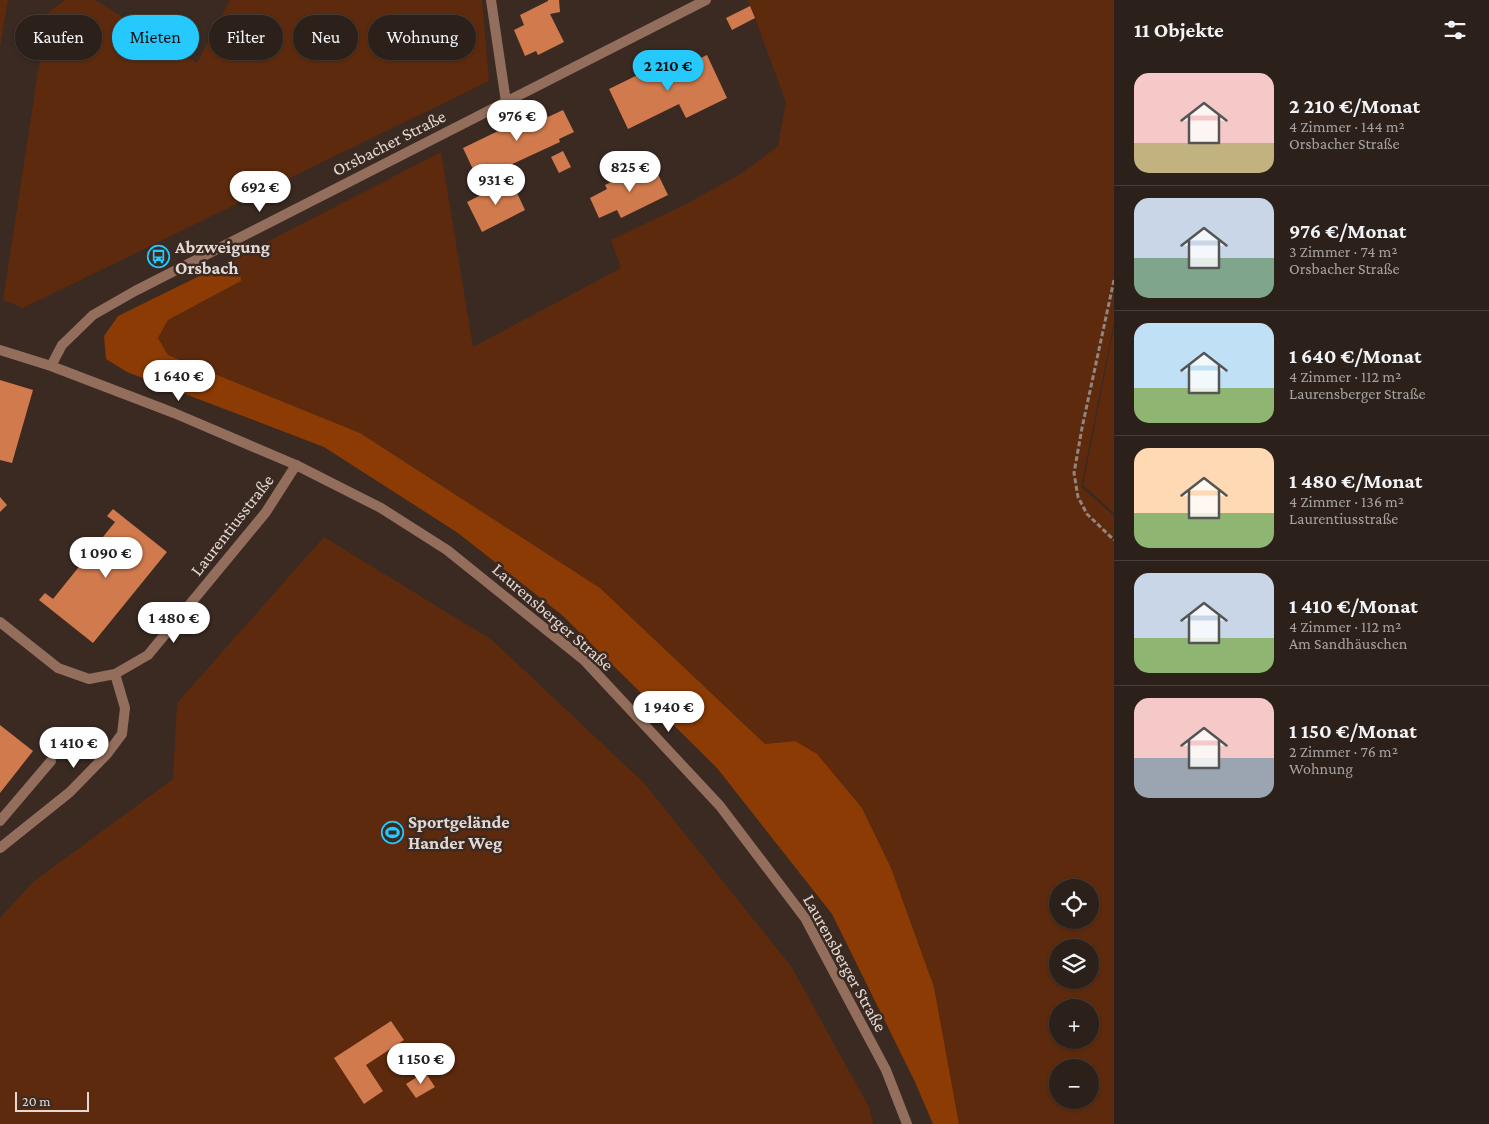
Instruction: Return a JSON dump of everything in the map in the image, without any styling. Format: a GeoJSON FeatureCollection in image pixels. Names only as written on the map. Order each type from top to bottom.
{"type":"FeatureCollection","features":[{"type":"Feature","properties":{"kind":"street"},"geometry":{"type":"LineString","coordinates":[[491,0],[506,102]]}},
{"type":"Feature","properties":{"kind":"street","name":"Orsbacher Straße"},"geometry":{"type":"LineString","coordinates":[[51,366],[62,346],[93,315],[135,291],[706,0]]}},
{"type":"Feature","properties":{"kind":"street","name":"Laurensberger Straße"},"geometry":{"type":"LineString","coordinates":[[0,350],[51,366],[174,413],[296,465],[381,508],[454,556],[584,660],[720,806],[805,918],[886,1070],[907,1124]]}},
{"type":"Feature","properties":{"kind":"street","name":"Laurentiusstraße"},"geometry":{"type":"LineString","coordinates":[[0,622],[58,668],[89,679],[115,674],[148,655],[266,512],[296,465]]}},
{"type":"Feature","properties":{"kind":"street"},"geometry":{"type":"LineString","coordinates":[[0,848],[70,792],[107,754],[122,734],[125,708],[115,674]]}},
{"type":"Feature","properties":{"kind":"street"},"geometry":{"type":"LineString","coordinates":[[0,821],[52,761]]}},
{"type":"Feature","properties":{"kind":"path"},"geometry":{"type":"LineString","coordinates":[[1114,280],[1074,473],[1078,497],[1087,514],[1114,540]]}},
{"type":"Feature","properties":{"kind":"shaded area"},"geometry":{"type":"Polygon","coordinates":[[[0,0],[8,0],[0,47],[0,0]]]}},
{"type":"Feature","properties":{"kind":"shaded area"},"geometry":{"type":"Polygon","coordinates":[[[65,0],[95,0],[119,15],[112,15],[112,60],[192,60],[197,63],[209,40],[209,60],[283,60],[283,15],[222,15],[230,0],[482,0],[489,81],[23,308],[3,300],[40,60],[102,60],[102,15],[47,15],[65,0]]]}},
{"type":"Feature","properties":{"kind":"shaded area"},"geometry":{"type":"Polygon","coordinates":[[[748,0],[1114,0],[1114,322],[1081,487],[1114,516],[1114,1124],[959,1124],[934,987],[891,868],[862,808],[795,741],[765,744],[600,588],[360,433],[168,355],[158,338],[168,320],[241,281],[240,267],[232,260],[441,152],[473,347],[621,268],[611,240],[686,204],[744,172],[778,146],[786,102],[748,0]]]}},
{"type":"Feature","properties":{"kind":"shaded area"},"geometry":{"type":"Polygon","coordinates":[[[232,260],[240,267],[241,281],[168,320],[158,338],[168,355],[360,433],[600,588],[765,744],[795,741],[817,754],[862,808],[891,868],[934,987],[959,1124],[933,1124],[915,1082],[832,914],[717,768],[562,615],[458,533],[324,447],[127,372],[106,359],[104,336],[118,316],[232,260]]]}},
{"type":"Feature","properties":{"kind":"shaded area"},"geometry":{"type":"Polygon","coordinates":[[[1114,327],[1114,513],[1083,485],[1114,327]]]}},
{"type":"Feature","properties":{"kind":"shaded area","name":"Sportgelände Hander Weg"},"geometry":{"type":"Polygon","coordinates":[[[324,537],[492,640],[644,783],[791,966],[869,1107],[873,1124],[0,1124],[0,918],[33,882],[173,779],[177,703],[324,537]]]}},
{"type":"Feature","properties":{"kind":"building"},"geometry":{"type":"Polygon","coordinates":[[[548,0],[559,0],[560,12],[550,14],[564,42],[538,55],[536,51],[525,56],[514,30],[524,25],[520,15],[548,0]]]}},
{"type":"Feature","properties":{"kind":"building"},"geometry":{"type":"Polygon","coordinates":[[[750,6],[755,18],[732,30],[726,18],[750,6]]]}},
{"type":"Feature","properties":{"kind":"building"},"geometry":{"type":"Polygon","coordinates":[[[707,55],[727,98],[686,118],[679,104],[628,129],[609,89],[660,64],[665,75],[707,55]]]}},
{"type":"Feature","properties":{"kind":"building"},"geometry":{"type":"Polygon","coordinates":[[[544,109],[548,117],[563,110],[574,132],[559,139],[560,142],[478,180],[463,148],[544,109]]]}},
{"type":"Feature","properties":{"kind":"building"},"geometry":{"type":"Polygon","coordinates":[[[563,151],[571,167],[559,173],[551,157],[563,151]]]}},
{"type":"Feature","properties":{"kind":"building"},"geometry":{"type":"Polygon","coordinates":[[[652,162],[668,195],[621,218],[617,210],[599,218],[590,198],[607,189],[605,185],[652,162]]]}},
{"type":"Feature","properties":{"kind":"building"},"geometry":{"type":"Polygon","coordinates":[[[511,180],[525,210],[482,232],[467,202],[511,180]]]}},
{"type":"Feature","properties":{"kind":"building"},"geometry":{"type":"Polygon","coordinates":[[[0,380],[33,390],[12,463],[0,460],[0,380]]]}},
{"type":"Feature","properties":{"kind":"building"},"geometry":{"type":"Polygon","coordinates":[[[0,497],[7,505],[0,512],[0,497]]]}},
{"type":"Feature","properties":{"kind":"building"},"geometry":{"type":"Polygon","coordinates":[[[113,509],[167,552],[93,643],[39,600],[45,593],[53,599],[115,522],[107,516],[113,509]]]}},
{"type":"Feature","properties":{"kind":"building"},"geometry":{"type":"Polygon","coordinates":[[[0,725],[33,751],[0,793],[0,725]]]}},
{"type":"Feature","properties":{"kind":"building"},"geometry":{"type":"Polygon","coordinates":[[[391,1021],[404,1040],[366,1065],[383,1091],[364,1104],[334,1058],[391,1021]]]}},
{"type":"Feature","properties":{"kind":"building"},"geometry":{"type":"Polygon","coordinates":[[[425,1072],[435,1087],[416,1098],[406,1084],[425,1072]]]}},
{"type":"Feature","properties":{"kind":"place","name":"Abzweigung Orsbach"},"geometry":{"type":"Point","coordinates":[159,257]}},
{"type":"Feature","properties":{"kind":"place","name":"Sportgelände Hander Weg"},"geometry":{"type":"Point","coordinates":[392,832]}}]}
